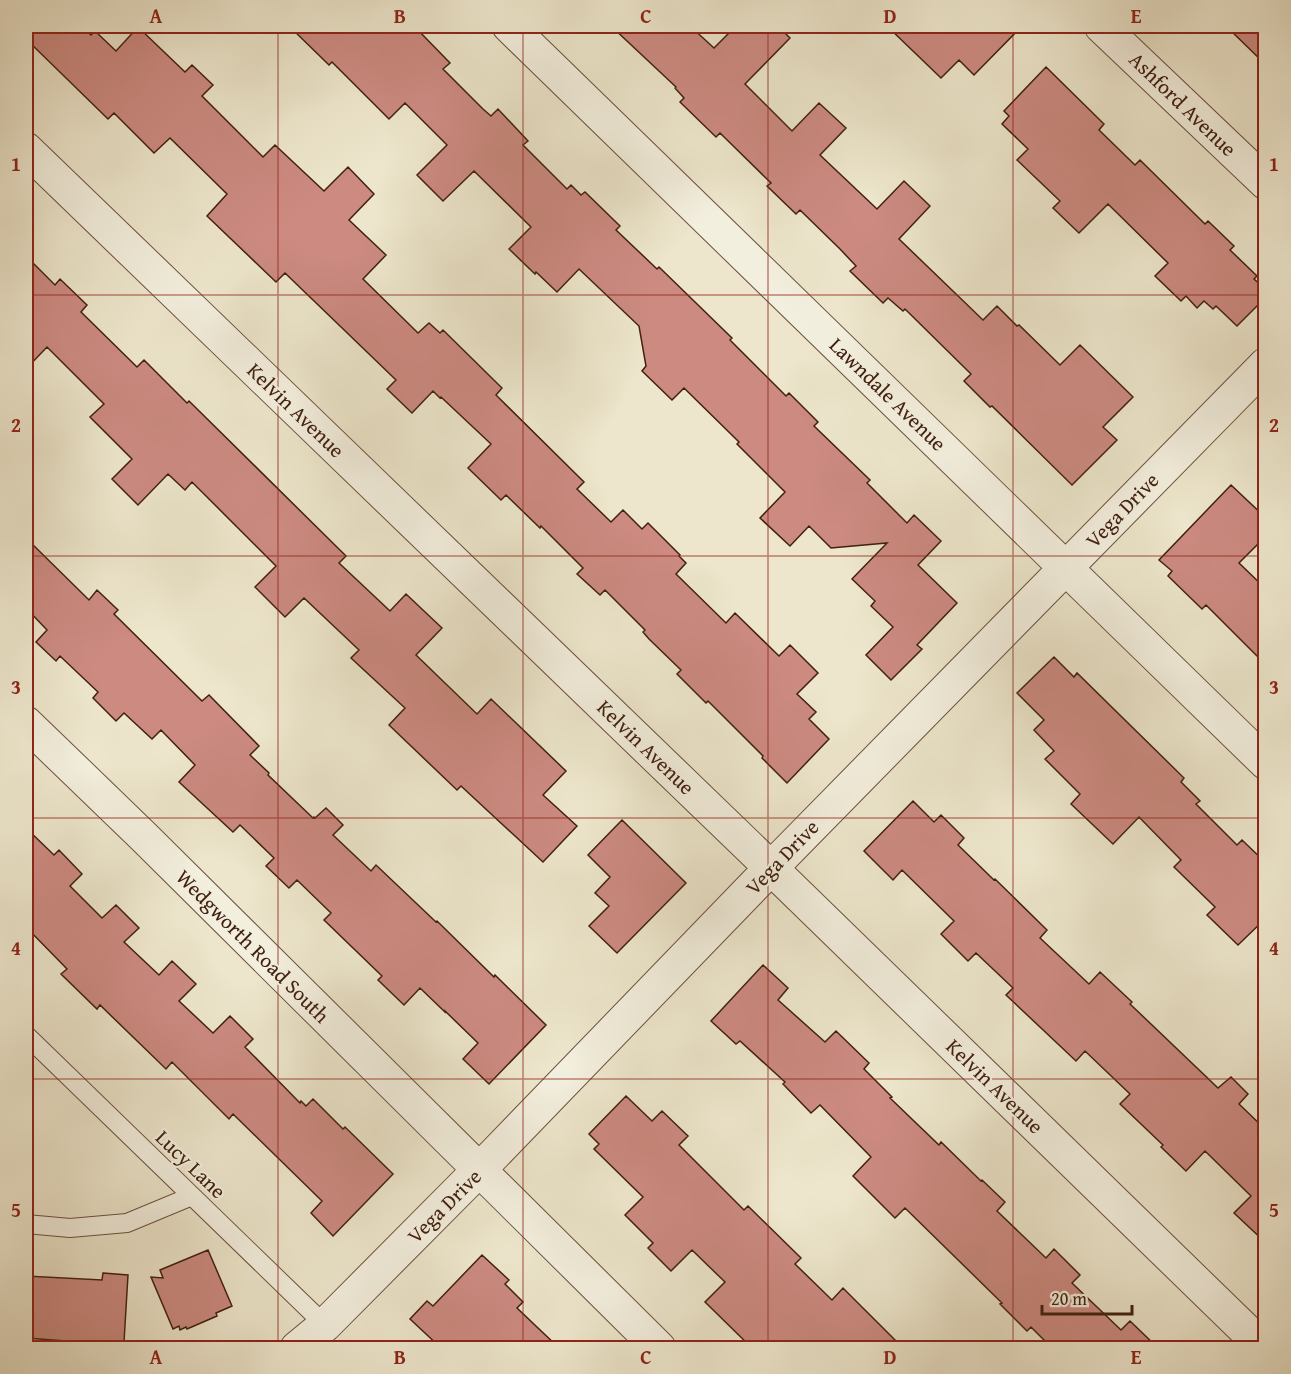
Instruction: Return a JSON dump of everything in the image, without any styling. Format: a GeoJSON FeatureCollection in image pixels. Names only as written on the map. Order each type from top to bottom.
{"type":"FeatureCollection","features":[{"type":"Feature","properties":{"kind":"street","name":"Lawndale Avenue"},"geometry":{"type":"LineString","coordinates":[[509,26],[1266,763]]}},
{"type":"Feature","properties":{"kind":"street","name":"Ashford Avenue"},"geometry":{"type":"LineString","coordinates":[[1101,26],[1266,183]]}},
{"type":"Feature","properties":{"kind":"street","name":"Kelvin Avenue"},"geometry":{"type":"LineString","coordinates":[[26,149],[771,868],[1264,1348]]}},
{"type":"Feature","properties":{"kind":"street","name":"Vega Drive"},"geometry":{"type":"LineString","coordinates":[[297,1348],[325,1325],[479,1170],[771,868],[1266,364]]}},
{"type":"Feature","properties":{"kind":"street","name":"Wedgworth Road South"},"geometry":{"type":"LineString","coordinates":[[26,723],[658,1348]]}},
{"type":"Feature","properties":{"kind":"lane","name":"Lucy Lane"},"geometry":{"type":"LineString","coordinates":[[26,1035],[325,1325]]}},
{"type":"Feature","properties":{"kind":"lane"},"geometry":{"type":"LineString","coordinates":[[26,1224],[70,1228],[127,1223],[192,1196]]}},
{"type":"Feature","properties":{"kind":"building"},"geometry":{"type":"Polygon","coordinates":[[[26,26],[81,26],[91,35],[95,31],[116,51],[138,27],[185,72],[192,65],[213,85],[202,96],[263,157],[275,145],[324,191],[348,167],[374,194],[349,220],[386,255],[363,279],[418,333],[429,323],[440,333],[443,330],[502,388],[496,395],[584,482],[577,489],[611,522],[623,510],[642,529],[648,523],[686,563],[676,574],[726,623],[735,613],[779,656],[790,645],[818,673],[797,694],[816,712],[809,719],[829,739],[787,783],[708,701],[706,703],[677,674],[681,670],[649,639],[643,632],[645,630],[605,590],[600,595],[577,574],[583,568],[541,526],[540,528],[506,495],[501,500],[468,468],[491,444],[433,391],[412,413],[387,389],[396,380],[285,273],[276,282],[207,216],[227,194],[170,138],[154,153],[114,113],[108,119],[26,39],[26,26]]]}},
{"type":"Feature","properties":{"kind":"building"},"geometry":{"type":"Polygon","coordinates":[[[289,26],[414,26],[450,63],[443,69],[483,109],[491,116],[498,109],[528,141],[523,145],[567,189],[571,185],[581,195],[585,192],[620,226],[616,230],[657,269],[659,267],[732,338],[730,340],[786,396],[789,393],[818,422],[814,426],[870,480],[867,483],[907,523],[914,515],[941,541],[918,565],[957,603],[917,645],[922,649],[891,680],[866,655],[893,627],[871,606],[875,601],[852,579],[887,543],[831,548],[809,526],[790,546],[760,518],[785,492],[737,444],[739,442],[684,388],[672,400],[642,371],[646,366],[639,326],[579,269],[557,292],[536,272],[535,274],[509,249],[531,227],[474,171],[443,201],[417,175],[447,145],[405,103],[389,119],[332,62],[329,65],[289,26]]]}},
{"type":"Feature","properties":{"kind":"building"},"geometry":{"type":"Polygon","coordinates":[[[611,26],[690,26],[714,48],[736,26],[778,26],[790,38],[745,84],[792,131],[819,103],[846,128],[820,155],[877,209],[904,181],[930,206],[899,239],[983,320],[997,306],[1060,365],[1080,345],[1133,397],[1103,427],[1117,440],[1072,485],[964,381],[971,374],[905,309],[903,311],[888,298],[883,303],[850,271],[856,266],[840,249],[800,210],[796,214],[767,186],[771,183],[720,133],[716,137],[680,102],[684,98],[676,87],[611,26]]]}},
{"type":"Feature","properties":{"kind":"building"},"geometry":{"type":"Polygon","coordinates":[[[887,26],[1022,26],[974,75],[959,60],[941,78],[887,26]]]}},
{"type":"Feature","properties":{"kind":"building"},"geometry":{"type":"Polygon","coordinates":[[[1226,26],[1266,26],[1266,65],[1226,26]]]}},
{"type":"Feature","properties":{"kind":"building"},"geometry":{"type":"Polygon","coordinates":[[[1046,67],[1104,124],[1099,130],[1135,165],[1140,160],[1205,224],[1208,221],[1234,246],[1230,250],[1257,276],[1254,279],[1266,290],[1266,297],[1237,326],[1216,306],[1213,309],[1204,301],[1197,308],[1186,296],[1181,301],[1155,276],[1168,263],[1108,204],[1079,233],[1053,208],[1060,201],[1017,160],[1028,149],[1002,124],[1009,116],[1004,111],[1046,67]]]}},
{"type":"Feature","properties":{"kind":"building"},"geometry":{"type":"Polygon","coordinates":[[[26,256],[55,285],[60,279],[87,305],[81,312],[137,367],[144,360],[187,403],[189,401],[346,556],[339,563],[390,611],[406,594],[442,628],[416,655],[477,714],[491,699],[566,771],[543,795],[577,826],[543,862],[461,786],[457,790],[389,725],[405,708],[351,658],[359,650],[304,598],[285,617],[255,587],[276,566],[192,482],[185,490],[168,474],[138,505],[112,479],[132,459],[90,417],[104,404],[47,347],[26,369],[26,256]]]}},
{"type":"Feature","properties":{"kind":"building"},"geometry":{"type":"Polygon","coordinates":[[[1231,485],[1266,518],[1266,536],[1239,563],[1266,589],[1266,665],[1206,605],[1202,609],[1168,576],[1172,571],[1159,560],[1231,485]]]}},
{"type":"Feature","properties":{"kind":"building"},"geometry":{"type":"Polygon","coordinates":[[[26,538],[89,600],[97,590],[118,610],[114,614],[202,701],[209,695],[259,746],[250,755],[269,773],[268,775],[313,818],[326,808],[343,825],[333,835],[371,871],[376,865],[546,1025],[489,1084],[463,1059],[478,1043],[420,988],[404,1005],[378,980],[382,976],[324,920],[331,913],[297,880],[289,888],[266,866],[274,858],[240,825],[233,832],[179,782],[195,765],[161,730],[152,739],[124,713],[116,721],[93,698],[98,692],[60,656],[56,661],[36,642],[47,630],[26,608],[26,538]]]}},
{"type":"Feature","properties":{"kind":"building"},"geometry":{"type":"Polygon","coordinates":[[[1054,657],[1074,677],[1077,673],[1184,778],[1181,782],[1200,801],[1196,804],[1237,845],[1242,840],[1266,863],[1266,918],[1238,945],[1207,915],[1215,907],[1174,867],[1181,860],[1139,817],[1113,844],[1071,804],[1080,794],[1045,759],[1054,751],[1034,730],[1044,720],[1017,693],[1054,657]]]}},
{"type":"Feature","properties":{"kind":"building"},"geometry":{"type":"Polygon","coordinates":[[[913,801],[934,822],[941,815],[964,838],[958,845],[1047,930],[1040,938],[1089,984],[1100,972],[1218,1088],[1231,1077],[1248,1094],[1239,1104],[1266,1130],[1266,1243],[1234,1213],[1251,1196],[1205,1151],[1186,1171],[1161,1147],[1163,1145],[1120,1104],[1130,1094],[1085,1051],[1076,1061],[1006,995],[1013,988],[976,953],[968,961],[941,934],[954,921],[902,870],[893,880],[864,851],[913,801]]]}},
{"type":"Feature","properties":{"kind":"building"},"geometry":{"type":"Polygon","coordinates":[[[622,820],[686,883],[617,953],[589,926],[609,906],[595,893],[610,877],[588,855],[622,820]]]}},
{"type":"Feature","properties":{"kind":"building"},"geometry":{"type":"Polygon","coordinates":[[[26,828],[54,855],[59,850],[82,874],[70,886],[102,918],[116,905],[139,928],[124,942],[159,975],[172,961],[196,984],[179,1001],[213,1033],[230,1016],[253,1039],[245,1047],[300,1103],[301,1101],[306,1106],[313,1099],[393,1174],[333,1236],[311,1213],[322,1201],[233,1114],[229,1119],[172,1062],[166,1069],[100,1005],[97,1009],[61,974],[67,969],[26,927],[26,828]]]}},
{"type":"Feature","properties":{"kind":"building"},"geometry":{"type":"Polygon","coordinates":[[[763,965],[788,988],[778,1000],[825,1042],[836,1031],[869,1063],[864,1069],[892,1097],[890,1098],[939,1145],[941,1142],[1005,1202],[997,1211],[1046,1258],[1054,1249],[1080,1275],[1072,1283],[1121,1330],[1130,1321],[1158,1348],[1052,1348],[1031,1327],[1027,1331],[1000,1304],[1002,1303],[905,1208],[895,1218],[853,1176],[871,1157],[820,1105],[811,1113],[783,1084],[785,1082],[740,1041],[736,1044],[711,1021],[763,965]]]}},
{"type":"Feature","properties":{"kind":"building"},"geometry":{"type":"Polygon","coordinates":[[[626,1096],[652,1121],[662,1111],[688,1136],[679,1145],[744,1210],[748,1206],[801,1258],[795,1264],[832,1300],[843,1288],[903,1348],[752,1348],[705,1302],[725,1282],[692,1250],[671,1271],[648,1248],[653,1243],[625,1215],[643,1197],[594,1149],[599,1144],[589,1134],[626,1096]]]}},
{"type":"Feature","properties":{"kind":"building"},"geometry":{"type":"Polygon","coordinates":[[[208,1250],[232,1306],[216,1313],[217,1316],[187,1329],[186,1327],[180,1330],[179,1326],[173,1329],[151,1277],[163,1278],[160,1270],[208,1250]]]}},
{"type":"Feature","properties":{"kind":"building"},"geometry":{"type":"Polygon","coordinates":[[[482,1255],[509,1280],[505,1284],[523,1302],[517,1308],[559,1348],[441,1348],[410,1319],[427,1301],[433,1306],[482,1255]]]}},
{"type":"Feature","properties":{"kind":"building"},"geometry":{"type":"Polygon","coordinates":[[[103,1273],[128,1275],[124,1342],[114,1341],[113,1345],[98,1345],[26,1338],[26,1276],[102,1280],[103,1273]]]}}]}
